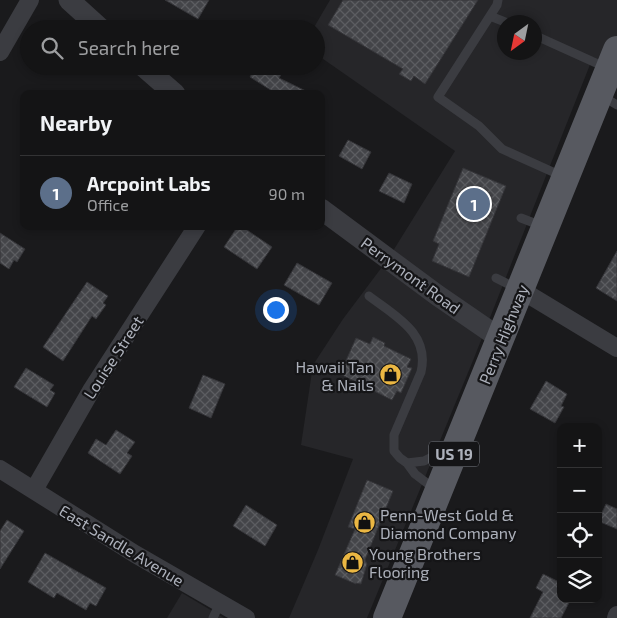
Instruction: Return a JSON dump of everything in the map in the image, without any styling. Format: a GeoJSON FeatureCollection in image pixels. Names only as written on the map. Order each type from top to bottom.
{"type":"FeatureCollection","features":[{"type":"Feature","properties":{"kind":"main road","name":"Perry Highway"},"geometry":{"type":"LineString","coordinates":[[387,618],[566,178],[608,99],[613,60]]}},
{"type":"Feature","properties":{"kind":"street"},"geometry":{"type":"LineString","coordinates":[[0,52],[30,0]]}},
{"type":"Feature","properties":{"kind":"street"},"geometry":{"type":"LineString","coordinates":[[69,0],[91,20]]}},
{"type":"Feature","properties":{"kind":"street"},"geometry":{"type":"LineString","coordinates":[[153,75],[170,90]]}},
{"type":"Feature","properties":{"kind":"street","name":"Perrymont Road"},"geometry":{"type":"LineString","coordinates":[[325,212],[501,340]]}},
{"type":"Feature","properties":{"kind":"street","name":"Louise Street"},"geometry":{"type":"LineString","coordinates":[[34,490],[87,396],[194,230]]}},
{"type":"Feature","properties":{"kind":"street"},"geometry":{"type":"LineString","coordinates":[[521,290],[617,348]]}},
{"type":"Feature","properties":{"kind":"street","name":"East Sandle Avenue"},"geometry":{"type":"LineString","coordinates":[[0,469],[135,554],[216,611],[246,618]]}},
{"type":"Feature","properties":{"kind":"lane"},"geometry":{"type":"LineString","coordinates":[[498,0],[490,16],[438,97],[479,126],[502,150],[566,178]]}},
{"type":"Feature","properties":{"kind":"lane"},"geometry":{"type":"LineString","coordinates":[[490,16],[497,19]]}},
{"type":"Feature","properties":{"kind":"lane"},"geometry":{"type":"LineString","coordinates":[[542,38],[613,60]]}},
{"type":"Feature","properties":{"kind":"lane"},"geometry":{"type":"LineString","coordinates":[[521,218],[546,228]]}},
{"type":"Feature","properties":{"kind":"lane"},"geometry":{"type":"LineString","coordinates":[[496,278],[521,290]]}},
{"type":"Feature","properties":{"kind":"lane"},"geometry":{"type":"LineString","coordinates":[[369,296],[406,324],[421,344],[423,363],[421,372],[394,435],[394,451],[407,463],[415,474],[438,492]]}},
{"type":"Feature","properties":{"kind":"lane"},"geometry":{"type":"LineString","coordinates":[[407,463],[416,463],[432,458],[450,447],[460,438]]}},
{"type":"Feature","properties":{"kind":"shaded area"},"geometry":{"type":"Polygon","coordinates":[[[330,0],[617,0],[617,70],[593,57],[474,358],[367,618],[289,618],[318,550],[353,459],[301,445],[313,365],[343,319],[388,259],[455,151],[325,60],[325,20],[318,20],[330,0]]]}},
{"type":"Feature","properties":{"kind":"shaded area"},"geometry":{"type":"Polygon","coordinates":[[[182,593],[224,618],[167,618],[182,593]]]}},
{"type":"Feature","properties":{"kind":"building"},"geometry":{"type":"Polygon","coordinates":[[[165,0],[209,0],[198,19],[165,0]]]}},
{"type":"Feature","properties":{"kind":"building"},"geometry":{"type":"Polygon","coordinates":[[[343,0],[478,0],[425,84],[414,76],[411,81],[399,74],[403,69],[328,25],[343,0]]]}},
{"type":"Feature","properties":{"kind":"building"},"geometry":{"type":"Polygon","coordinates":[[[251,75],[281,75],[279,78],[304,90],[271,90],[250,77],[251,75]]]}},
{"type":"Feature","properties":{"kind":"building"},"geometry":{"type":"Polygon","coordinates":[[[348,140],[371,152],[362,169],[339,156],[348,140]]]}},
{"type":"Feature","properties":{"kind":"building"},"geometry":{"type":"Polygon","coordinates":[[[463,168],[506,186],[469,277],[432,261],[439,244],[433,241],[463,168]]]}},
{"type":"Feature","properties":{"kind":"building"},"geometry":{"type":"Polygon","coordinates":[[[389,173],[412,184],[404,203],[379,191],[389,173]]]}},
{"type":"Feature","properties":{"kind":"building"},"geometry":{"type":"Polygon","coordinates":[[[235,230],[247,230],[272,247],[257,269],[224,247],[235,230]]]}},
{"type":"Feature","properties":{"kind":"building"},"geometry":{"type":"Polygon","coordinates":[[[0,233],[25,249],[17,262],[14,260],[9,269],[0,263],[0,233]]]}},
{"type":"Feature","properties":{"kind":"building"},"geometry":{"type":"Polygon","coordinates":[[[617,251],[617,301],[596,288],[617,251]]]}},
{"type":"Feature","properties":{"kind":"building"},"geometry":{"type":"Polygon","coordinates":[[[297,263],[332,283],[319,305],[284,285],[297,263]]]}},
{"type":"Feature","properties":{"kind":"building"},"geometry":{"type":"Polygon","coordinates":[[[87,282],[108,296],[103,303],[106,305],[96,319],[92,316],[63,361],[43,347],[87,282]]]}},
{"type":"Feature","properties":{"kind":"building"},"geometry":{"type":"Polygon","coordinates":[[[373,337],[385,343],[384,346],[411,359],[407,367],[412,368],[401,393],[397,391],[392,400],[340,374],[356,338],[370,344],[373,337]]]}},
{"type":"Feature","properties":{"kind":"building"},"geometry":{"type":"Polygon","coordinates":[[[26,368],[54,385],[50,390],[55,393],[47,407],[14,387],[26,368]]]}},
{"type":"Feature","properties":{"kind":"building"},"geometry":{"type":"Polygon","coordinates":[[[203,375],[225,384],[211,418],[189,408],[203,375]]]}},
{"type":"Feature","properties":{"kind":"building"},"geometry":{"type":"Polygon","coordinates":[[[546,381],[567,394],[561,406],[564,407],[555,423],[530,409],[546,381]]]}},
{"type":"Feature","properties":{"kind":"building"},"geometry":{"type":"Polygon","coordinates":[[[116,430],[135,442],[127,453],[132,456],[120,474],[88,453],[96,439],[106,445],[116,430]]]}},
{"type":"Feature","properties":{"kind":"building"},"geometry":{"type":"Polygon","coordinates":[[[367,480],[393,491],[365,560],[367,564],[361,584],[356,584],[335,575],[355,529],[348,527],[367,480]]]}},
{"type":"Feature","properties":{"kind":"building"},"geometry":{"type":"Polygon","coordinates":[[[606,504],[617,509],[617,529],[602,523],[602,512],[606,504]]]}},
{"type":"Feature","properties":{"kind":"building"},"geometry":{"type":"Polygon","coordinates":[[[246,505],[277,525],[265,546],[233,526],[246,505]]]}},
{"type":"Feature","properties":{"kind":"building"},"geometry":{"type":"Polygon","coordinates":[[[7,520],[24,531],[0,569],[0,531],[7,520]]]}},
{"type":"Feature","properties":{"kind":"building"},"geometry":{"type":"Polygon","coordinates":[[[45,553],[106,588],[96,606],[90,603],[86,610],[57,593],[54,598],[28,582],[45,553]]]}},
{"type":"Feature","properties":{"kind":"building"},"geometry":{"type":"Polygon","coordinates":[[[543,574],[557,581],[557,603],[569,603],[561,618],[530,618],[543,592],[536,588],[543,574]]]}},
{"type":"Feature","properties":{"kind":"place","name":"Arcpoint Labs"},"geometry":{"type":"Point","coordinates":[474,204]}},
{"type":"Feature","properties":{"kind":"place","name":"Hawaii Tan & Nails"},"geometry":{"type":"Point","coordinates":[390,375]}},
{"type":"Feature","properties":{"kind":"place","name":"Penn-West Gold & Diamond Company"},"geometry":{"type":"Point","coordinates":[364,523]}},
{"type":"Feature","properties":{"kind":"place","name":"Young Brothers Flooring"},"geometry":{"type":"Point","coordinates":[353,562]}}]}
